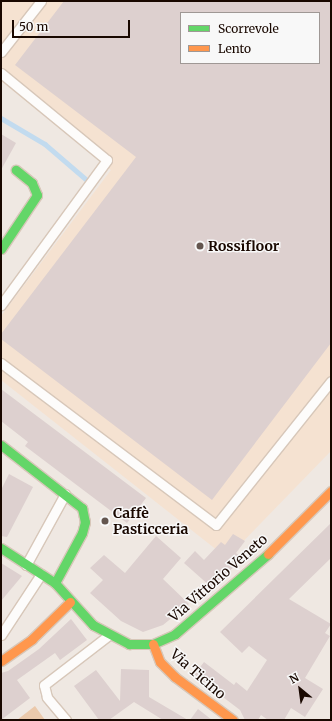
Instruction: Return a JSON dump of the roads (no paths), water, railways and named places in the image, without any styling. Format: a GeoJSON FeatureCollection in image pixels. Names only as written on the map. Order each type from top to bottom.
{"type":"FeatureCollection","features":[{"type":"Feature","properties":{"kind":"street"},"geometry":{"type":"LineString","coordinates":[[1,249],[37,195],[32,183],[16,170]]}},
{"type":"Feature","properties":{"kind":"street"},"geometry":{"type":"LineString","coordinates":[[1,445],[65,493],[82,508],[85,522],[82,533],[55,583]]}},
{"type":"Feature","properties":{"kind":"street","name":"Via Vittorio Veneto"},"geometry":{"type":"LineString","coordinates":[[1,548],[55,583],[70,602],[93,625],[129,644],[153,644],[175,634],[265,558],[331,491]]}},
{"type":"Feature","properties":{"kind":"street"},"geometry":{"type":"LineString","coordinates":[[1,661],[32,639],[70,602]]}},
{"type":"Feature","properties":{"kind":"street","name":"Via Ticino"},"geometry":{"type":"LineString","coordinates":[[153,644],[160,662],[175,677],[233,720]]}},
{"type":"Feature","properties":{"kind":"lane"},"geometry":{"type":"LineString","coordinates":[[1,52],[41,1]]}},
{"type":"Feature","properties":{"kind":"lane"},"geometry":{"type":"LineString","coordinates":[[1,73],[107,160],[1,305]]}},
{"type":"Feature","properties":{"kind":"lane"},"geometry":{"type":"LineString","coordinates":[[1,363],[216,525],[331,381]]}},
{"type":"Feature","properties":{"kind":"lane"},"geometry":{"type":"LineString","coordinates":[[26,565],[65,493]]}},
{"type":"Feature","properties":{"kind":"lane"},"geometry":{"type":"LineString","coordinates":[[1,635],[41,574]]}},
{"type":"Feature","properties":{"kind":"lane"},"geometry":{"type":"LineString","coordinates":[[66,720],[47,697],[44,685],[109,634]]}},
{"type":"Feature","properties":{"kind":"waterway"},"geometry":{"type":"LineString","coordinates":[[1,118],[45,144],[88,181]]}},
{"type":"Feature","properties":{"kind":"place","name":"Rossifloor"},"geometry":{"type":"Point","coordinates":[200,246]}},
{"type":"Feature","properties":{"kind":"place","name":"Caffè Pasticceria"},"geometry":{"type":"Point","coordinates":[105,521]}}]}
